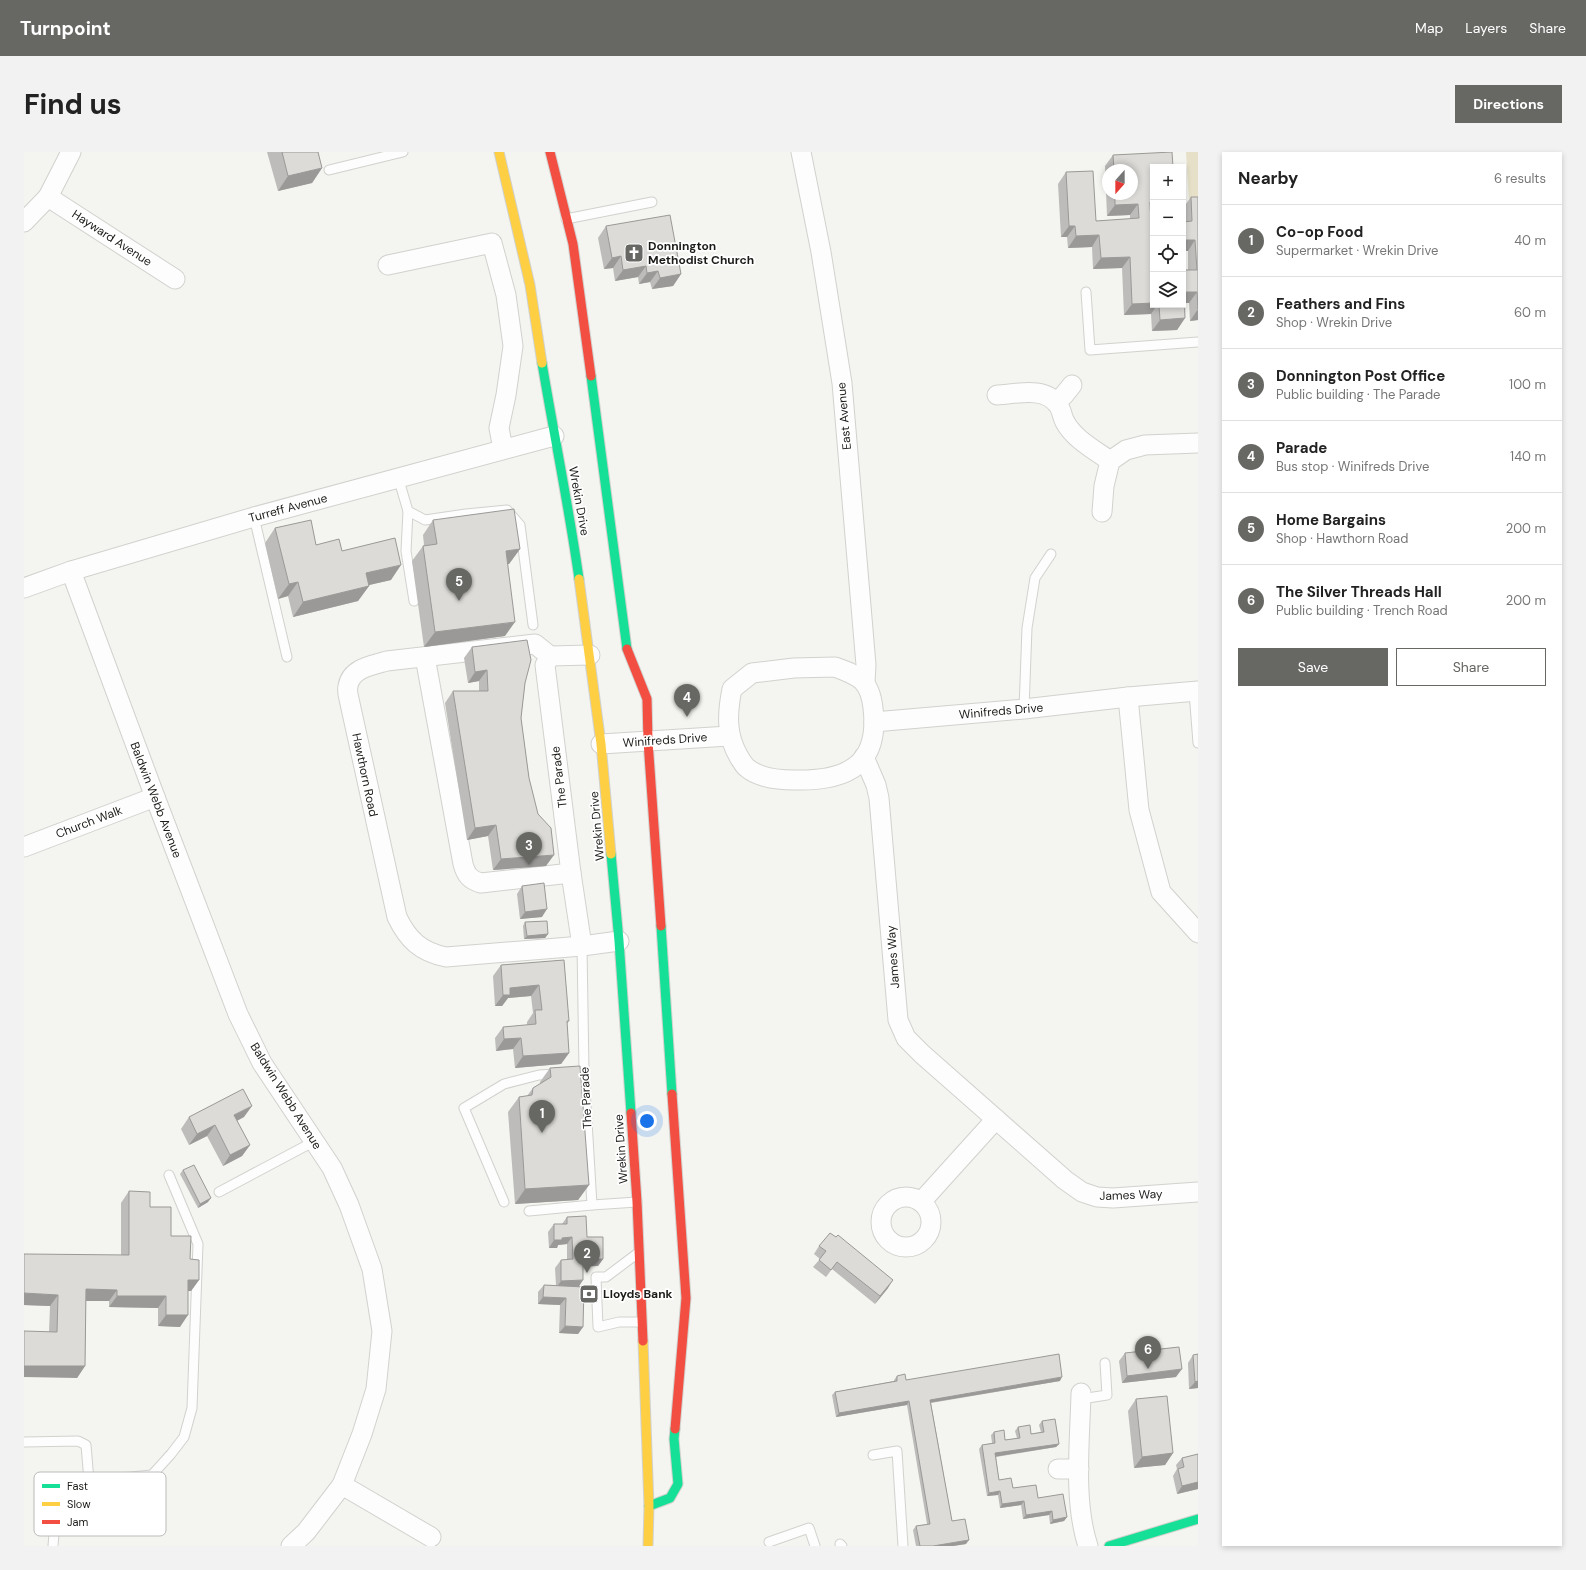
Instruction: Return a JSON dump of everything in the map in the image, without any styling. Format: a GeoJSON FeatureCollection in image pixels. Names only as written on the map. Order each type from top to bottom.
{"type":"FeatureCollection","features":[{"type":"Feature","properties":{"kind":"street"},"geometry":{"type":"LineString","coordinates":[[24,222],[48,197],[71,152]]}},
{"type":"Feature","properties":{"kind":"street","name":"Wrekin Drive"},"geometry":{"type":"LineString","coordinates":[[499,152],[530,285],[554,436],[572,529],[601,744],[619,941],[637,1202],[640,1322],[649,1506],[648,1546]]}},
{"type":"Feature","properties":{"kind":"street"},"geometry":{"type":"LineString","coordinates":[[550,152],[573,244],[627,651],[647,699],[648,741],[686,1298],[674,1438],[678,1484],[670,1498],[649,1506]]}},
{"type":"Feature","properties":{"kind":"street","name":"East Avenue"},"geometry":{"type":"LineString","coordinates":[[801,152],[821,252],[842,384],[866,665],[865,682]]}},
{"type":"Feature","properties":{"kind":"street","name":"Hayward Avenue"},"geometry":{"type":"LineString","coordinates":[[48,197],[175,279]]}},
{"type":"Feature","properties":{"kind":"street"},"geometry":{"type":"LineString","coordinates":[[388,265],[492,243],[506,295],[513,346],[506,395],[499,428],[503,449]]}},
{"type":"Feature","properties":{"kind":"street"},"geometry":{"type":"LineString","coordinates":[[1056,402],[1072,385]]}},
{"type":"Feature","properties":{"kind":"street"},"geometry":{"type":"LineString","coordinates":[[997,395],[1039,393],[1053,398],[1060,407],[1065,423],[1078,437],[1110,461]]}},
{"type":"Feature","properties":{"kind":"street","name":"Turreff Avenue"},"geometry":{"type":"LineString","coordinates":[[24,588],[71,571],[254,517],[554,436]]}},
{"type":"Feature","properties":{"kind":"street"},"geometry":{"type":"LineString","coordinates":[[1102,512],[1104,486],[1110,461],[1126,450],[1145,445],[1198,443]]}},
{"type":"Feature","properties":{"kind":"street","name":"Baldwin Webb Avenue"},"geometry":{"type":"LineString","coordinates":[[71,571],[238,1014],[262,1063],[313,1142],[332,1168],[349,1205],[372,1269],[382,1331],[376,1389],[362,1434],[342,1485],[306,1532],[291,1546]]}},
{"type":"Feature","properties":{"kind":"street","name":"Hawthorn Road"},"geometry":{"type":"LineString","coordinates":[[550,656],[535,644],[387,661],[365,668],[353,675],[348,686],[349,699],[395,910],[404,933],[420,947],[433,954],[446,956],[582,946]]}},
{"type":"Feature","properties":{"kind":"street"},"geometry":{"type":"LineString","coordinates":[[550,656],[590,655]]}},
{"type":"Feature","properties":{"kind":"street"},"geometry":{"type":"LineString","coordinates":[[425,656],[466,874],[473,881],[481,883],[571,873]]}},
{"type":"Feature","properties":{"kind":"street","name":"The Parade"},"geometry":{"type":"LineString","coordinates":[[550,656],[545,665],[571,873],[582,946]]}},
{"type":"Feature","properties":{"kind":"street"},"geometry":{"type":"LineString","coordinates":[[835,667],[844,670],[865,682],[871,694],[874,735],[870,748],[855,767],[830,779],[785,780],[758,775],[745,766],[734,748],[729,736],[729,706],[732,689],[752,673],[794,668],[835,667]]}},
{"type":"Feature","properties":{"kind":"street","name":"Winifreds Drive"},"geometry":{"type":"LineString","coordinates":[[874,722],[1024,709],[1128,697],[1196,692]]}},
{"type":"Feature","properties":{"kind":"street"},"geometry":{"type":"LineString","coordinates":[[1128,697],[1139,810],[1161,892],[1198,933]]}},
{"type":"Feature","properties":{"kind":"street","name":"Winifreds Drive"},"geometry":{"type":"LineString","coordinates":[[601,744],[729,736]]}},
{"type":"Feature","properties":{"kind":"street","name":"James Way"},"geometry":{"type":"LineString","coordinates":[[864,757],[876,785],[879,798],[898,1020],[906,1038],[1065,1180],[1082,1192],[1097,1197],[1113,1198],[1198,1192]]}},
{"type":"Feature","properties":{"kind":"street","name":"Church Walk"},"geometry":{"type":"LineString","coordinates":[[24,847],[155,797]]}},
{"type":"Feature","properties":{"kind":"street"},"geometry":{"type":"LineString","coordinates":[[582,946],[619,941]]}},
{"type":"Feature","properties":{"kind":"street"},"geometry":{"type":"LineString","coordinates":[[922,1202],[996,1119]]}},
{"type":"Feature","properties":{"kind":"street"},"geometry":{"type":"LineString","coordinates":[[1081,1396],[1079,1469],[1083,1530],[1088,1546]]}},
{"type":"Feature","properties":{"kind":"street"},"geometry":{"type":"LineString","coordinates":[[1058,1469],[1079,1469]]}},
{"type":"Feature","properties":{"kind":"street"},"geometry":{"type":"LineString","coordinates":[[342,1485],[431,1537]]}},
{"type":"Feature","properties":{"kind":"street"},"geometry":{"type":"LineString","coordinates":[[1109,1546],[1198,1519]]}},
{"type":"Feature","properties":{"kind":"lane"},"geometry":{"type":"LineString","coordinates":[[329,170],[403,152]]}},
{"type":"Feature","properties":{"kind":"lane"},"geometry":{"type":"LineString","coordinates":[[566,219],[652,202]]}},
{"type":"Feature","properties":{"kind":"lane"},"geometry":{"type":"LineString","coordinates":[[1086,292],[1090,350],[1198,342]]}},
{"type":"Feature","properties":{"kind":"lane"},"geometry":{"type":"LineString","coordinates":[[398,477],[408,511],[406,550],[414,601]]}},
{"type":"Feature","properties":{"kind":"lane"},"geometry":{"type":"LineString","coordinates":[[408,511],[425,520],[507,510],[520,525],[533,625]]}},
{"type":"Feature","properties":{"kind":"lane"},"geometry":{"type":"LineString","coordinates":[[254,517],[287,657]]}},
{"type":"Feature","properties":{"kind":"lane"},"geometry":{"type":"LineString","coordinates":[[1024,709],[1027,628],[1035,578],[1051,554]]}},
{"type":"Feature","properties":{"kind":"lane"},"geometry":{"type":"LineString","coordinates":[[1196,692],[1198,743]]}},
{"type":"Feature","properties":{"kind":"lane","name":"The Parade"},"geometry":{"type":"LineString","coordinates":[[582,946],[576,1072],[592,1205]]}},
{"type":"Feature","properties":{"kind":"lane"},"geometry":{"type":"LineString","coordinates":[[504,1202],[464,1108],[504,1084],[539,1075],[576,1072]]}},
{"type":"Feature","properties":{"kind":"lane"},"geometry":{"type":"LineString","coordinates":[[219,1192],[313,1142]]}},
{"type":"Feature","properties":{"kind":"lane"},"geometry":{"type":"LineString","coordinates":[[155,1472],[184,1437],[192,1408],[198,1244],[169,1175]]}},
{"type":"Feature","properties":{"kind":"lane"},"geometry":{"type":"LineString","coordinates":[[529,1211],[637,1202]]}},
{"type":"Feature","properties":{"kind":"lane"},"geometry":{"type":"LineString","coordinates":[[639,1252],[606,1277],[596,1278],[598,1327],[619,1322],[640,1322]]}},
{"type":"Feature","properties":{"kind":"lane"},"geometry":{"type":"LineString","coordinates":[[1081,1396],[1107,1395],[1105,1363]]}},
{"type":"Feature","properties":{"kind":"lane"},"geometry":{"type":"LineString","coordinates":[[24,1442],[78,1442],[86,1445],[88,1472]]}},
{"type":"Feature","properties":{"kind":"lane"},"geometry":{"type":"LineString","coordinates":[[873,1455],[897,1451],[903,1546]]}},
{"type":"Feature","properties":{"kind":"lane"},"geometry":{"type":"LineString","coordinates":[[769,1542],[809,1528],[815,1546]]}},
{"type":"Feature","properties":{"kind":"lane"},"geometry":{"type":"LineString","coordinates":[[53,1546],[54,1536]]}},
{"type":"Feature","properties":{"kind":"shaded area"},"geometry":{"type":"Polygon","coordinates":[[[1186,152],[1198,152],[1198,199],[1189,200],[1186,152]]]}},
{"type":"Feature","properties":{"kind":"building"},"geometry":{"type":"Polygon","coordinates":[[[282,152],[318,152],[322,168],[288,176],[282,152]]]}},
{"type":"Feature","properties":{"kind":"building"},"geometry":{"type":"Polygon","coordinates":[[[1172,152],[1173,164],[1150,164],[1150,303],[1132,304],[1130,257],[1101,258],[1099,235],[1076,236],[1075,226],[1069,226],[1066,172],[1093,171],[1096,221],[1139,218],[1138,204],[1115,205],[1115,200],[1138,200],[1138,164],[1114,164],[1113,155],[1172,152]]]}},
{"type":"Feature","properties":{"kind":"building"},"geometry":{"type":"Polygon","coordinates":[[[1191,197],[1198,197],[1198,309],[1197,292],[1186,292],[1186,270],[1197,270],[1195,240],[1186,240],[1186,222],[1192,221],[1191,197]]]}},
{"type":"Feature","properties":{"kind":"building","name":"Donnington Methodist Church"},"geometry":{"type":"Polygon","coordinates":[[[670,215],[681,274],[660,278],[658,271],[647,273],[646,266],[623,270],[621,256],[612,258],[606,226],[670,215]]]}},
{"type":"Feature","properties":{"kind":"building"},"geometry":{"type":"Polygon","coordinates":[[[1159,308],[1185,308],[1185,318],[1160,320],[1159,308]]]}},
{"type":"Feature","properties":{"kind":"building"},"geometry":{"type":"Polygon","coordinates":[[[514,509],[520,549],[506,551],[515,622],[435,632],[423,546],[437,544],[433,520],[514,509]]]}},
{"type":"Feature","properties":{"kind":"building"},"geometry":{"type":"Polygon","coordinates":[[[311,520],[316,545],[339,539],[342,551],[395,538],[401,565],[366,573],[369,586],[303,602],[298,582],[289,584],[275,528],[311,520]]]}},
{"type":"Feature","properties":{"kind":"building"},"geometry":{"type":"Polygon","coordinates":[[[527,640],[531,660],[525,683],[521,718],[529,778],[538,814],[551,828],[554,855],[501,859],[496,825],[475,828],[453,691],[488,691],[487,670],[475,672],[472,647],[527,640]]]}},
{"type":"Feature","properties":{"kind":"building"},"geometry":{"type":"Polygon","coordinates":[[[544,883],[547,909],[525,912],[522,886],[544,883]]]}},
{"type":"Feature","properties":{"kind":"building"},"geometry":{"type":"Polygon","coordinates":[[[547,921],[548,934],[527,936],[525,922],[547,921]]]}},
{"type":"Feature","properties":{"kind":"building"},"geometry":{"type":"Polygon","coordinates":[[[564,960],[569,1021],[567,1021],[569,1053],[523,1056],[521,1038],[504,1039],[503,1027],[536,1024],[535,1010],[542,1010],[539,985],[510,988],[510,995],[503,995],[501,965],[564,960]]]}},
{"type":"Feature","properties":{"kind":"building"},"geometry":{"type":"Polygon","coordinates":[[[580,1066],[589,1185],[525,1189],[519,1097],[532,1095],[533,1088],[551,1077],[550,1068],[580,1066]]]}},
{"type":"Feature","properties":{"kind":"building"},"geometry":{"type":"Polygon","coordinates":[[[243,1089],[252,1106],[234,1115],[250,1145],[230,1155],[215,1125],[197,1134],[189,1117],[243,1089]]]}},
{"type":"Feature","properties":{"kind":"building"},"geometry":{"type":"Polygon","coordinates":[[[194,1165],[211,1198],[200,1204],[183,1170],[194,1165]]]}},
{"type":"Feature","properties":{"kind":"building"},"geometry":{"type":"Polygon","coordinates":[[[129,1191],[150,1192],[150,1207],[171,1207],[171,1236],[191,1236],[190,1259],[199,1260],[199,1280],[188,1280],[188,1315],[166,1315],[166,1296],[117,1296],[117,1290],[86,1289],[85,1366],[24,1366],[24,1331],[57,1332],[58,1295],[24,1293],[24,1254],[129,1255],[129,1191]]]}},
{"type":"Feature","properties":{"kind":"building"},"geometry":{"type":"Polygon","coordinates":[[[586,1216],[587,1237],[603,1237],[603,1259],[583,1259],[583,1280],[561,1281],[561,1260],[573,1259],[572,1237],[562,1238],[562,1240],[554,1240],[554,1224],[567,1224],[567,1217],[586,1216]]]}},
{"type":"Feature","properties":{"kind":"building"},"geometry":{"type":"Polygon","coordinates":[[[830,1233],[836,1237],[838,1235],[893,1280],[880,1296],[837,1262],[831,1270],[819,1260],[826,1251],[819,1246],[830,1233]]]}},
{"type":"Feature","properties":{"kind":"building"},"geometry":{"type":"Polygon","coordinates":[[[544,1285],[584,1287],[583,1327],[565,1326],[566,1298],[543,1297],[544,1285]]]}},
{"type":"Feature","properties":{"kind":"building"},"geometry":{"type":"Polygon","coordinates":[[[1179,1347],[1182,1369],[1127,1376],[1125,1353],[1179,1347]]]}},
{"type":"Feature","properties":{"kind":"building"},"geometry":{"type":"Polygon","coordinates":[[[1059,1354],[1062,1377],[930,1400],[952,1521],[965,1519],[969,1540],[933,1546],[920,1546],[916,1526],[930,1524],[909,1401],[839,1413],[835,1392],[897,1381],[897,1376],[905,1374],[906,1380],[1059,1354]]]}},
{"type":"Feature","properties":{"kind":"building"},"geometry":{"type":"Polygon","coordinates":[[[1198,1354],[1198,1381],[1195,1382],[1193,1355],[1198,1354]]]}},
{"type":"Feature","properties":{"kind":"building"},"geometry":{"type":"Polygon","coordinates":[[[1167,1396],[1173,1453],[1142,1457],[1136,1399],[1167,1396]]]}},
{"type":"Feature","properties":{"kind":"building"},"geometry":{"type":"Polygon","coordinates":[[[1055,1419],[1059,1444],[995,1453],[999,1480],[1011,1478],[1013,1488],[1036,1485],[1038,1498],[1063,1494],[1067,1517],[1053,1520],[1052,1511],[1026,1515],[1024,1501],[1002,1504],[1000,1491],[989,1493],[982,1445],[995,1443],[994,1432],[1004,1430],[1005,1440],[1020,1438],[1018,1427],[1030,1425],[1031,1434],[1044,1432],[1042,1421],[1055,1419]]]}},
{"type":"Feature","properties":{"kind":"building"},"geometry":{"type":"Polygon","coordinates":[[[1198,1454],[1198,1482],[1182,1486],[1178,1469],[1184,1467],[1182,1458],[1198,1454]]]}},
{"type":"Feature","properties":{"kind":"traffic: fast"},"geometry":{"type":"LineString","coordinates":[[542,363],[579,579]]}},
{"type":"Feature","properties":{"kind":"traffic: fast"},"geometry":{"type":"LineString","coordinates":[[591,376],[627,649]]}},
{"type":"Feature","properties":{"kind":"traffic: fast"},"geometry":{"type":"LineString","coordinates":[[611,854],[619,941],[631,1113]]}},
{"type":"Feature","properties":{"kind":"traffic: fast"},"geometry":{"type":"LineString","coordinates":[[661,926],[672,1094]]}},
{"type":"Feature","properties":{"kind":"traffic: fast"},"geometry":{"type":"LineString","coordinates":[[649,1506],[670,1498],[678,1484],[674,1439],[675,1429]]}},
{"type":"Feature","properties":{"kind":"traffic: fast"},"geometry":{"type":"LineString","coordinates":[[1109,1546],[1198,1519]]}},
{"type":"Feature","properties":{"kind":"traffic: slow"},"geometry":{"type":"LineString","coordinates":[[499,152],[530,285],[542,363]]}},
{"type":"Feature","properties":{"kind":"traffic: slow"},"geometry":{"type":"LineString","coordinates":[[579,579],[601,744],[611,854]]}},
{"type":"Feature","properties":{"kind":"traffic: slow"},"geometry":{"type":"LineString","coordinates":[[643,1341],[649,1506],[648,1546]]}},
{"type":"Feature","properties":{"kind":"traffic: jam"},"geometry":{"type":"LineString","coordinates":[[550,152],[573,244],[591,376]]}},
{"type":"Feature","properties":{"kind":"traffic: jam"},"geometry":{"type":"LineString","coordinates":[[627,649],[647,699],[648,741],[661,926]]}},
{"type":"Feature","properties":{"kind":"traffic: jam"},"geometry":{"type":"LineString","coordinates":[[672,1094],[686,1298],[675,1429]]}},
{"type":"Feature","properties":{"kind":"traffic: jam"},"geometry":{"type":"LineString","coordinates":[[631,1113],[637,1202],[643,1341]]}},
{"type":"Feature","properties":{"kind":"place","name":"Donnington Methodist Church"},"geometry":{"type":"Point","coordinates":[634,253]}},
{"type":"Feature","properties":{"kind":"place","name":"Home Bargains"},"geometry":{"type":"Point","coordinates":[459,601]}},
{"type":"Feature","properties":{"kind":"place","name":"Parade"},"geometry":{"type":"Point","coordinates":[687,717]}},
{"type":"Feature","properties":{"kind":"place","name":"Donnington Post Office"},"geometry":{"type":"Point","coordinates":[529,865]}},
{"type":"Feature","properties":{"kind":"place","name":"Co-op Food"},"geometry":{"type":"Point","coordinates":[542,1133]}},
{"type":"Feature","properties":{"kind":"place","name":"Feathers and Fins"},"geometry":{"type":"Point","coordinates":[587,1273]}},
{"type":"Feature","properties":{"kind":"place","name":"Lloyds Bank"},"geometry":{"type":"Point","coordinates":[589,1294]}},
{"type":"Feature","properties":{"kind":"place","name":"The Silver Threads Hall"},"geometry":{"type":"Point","coordinates":[1148,1369]}}]}
